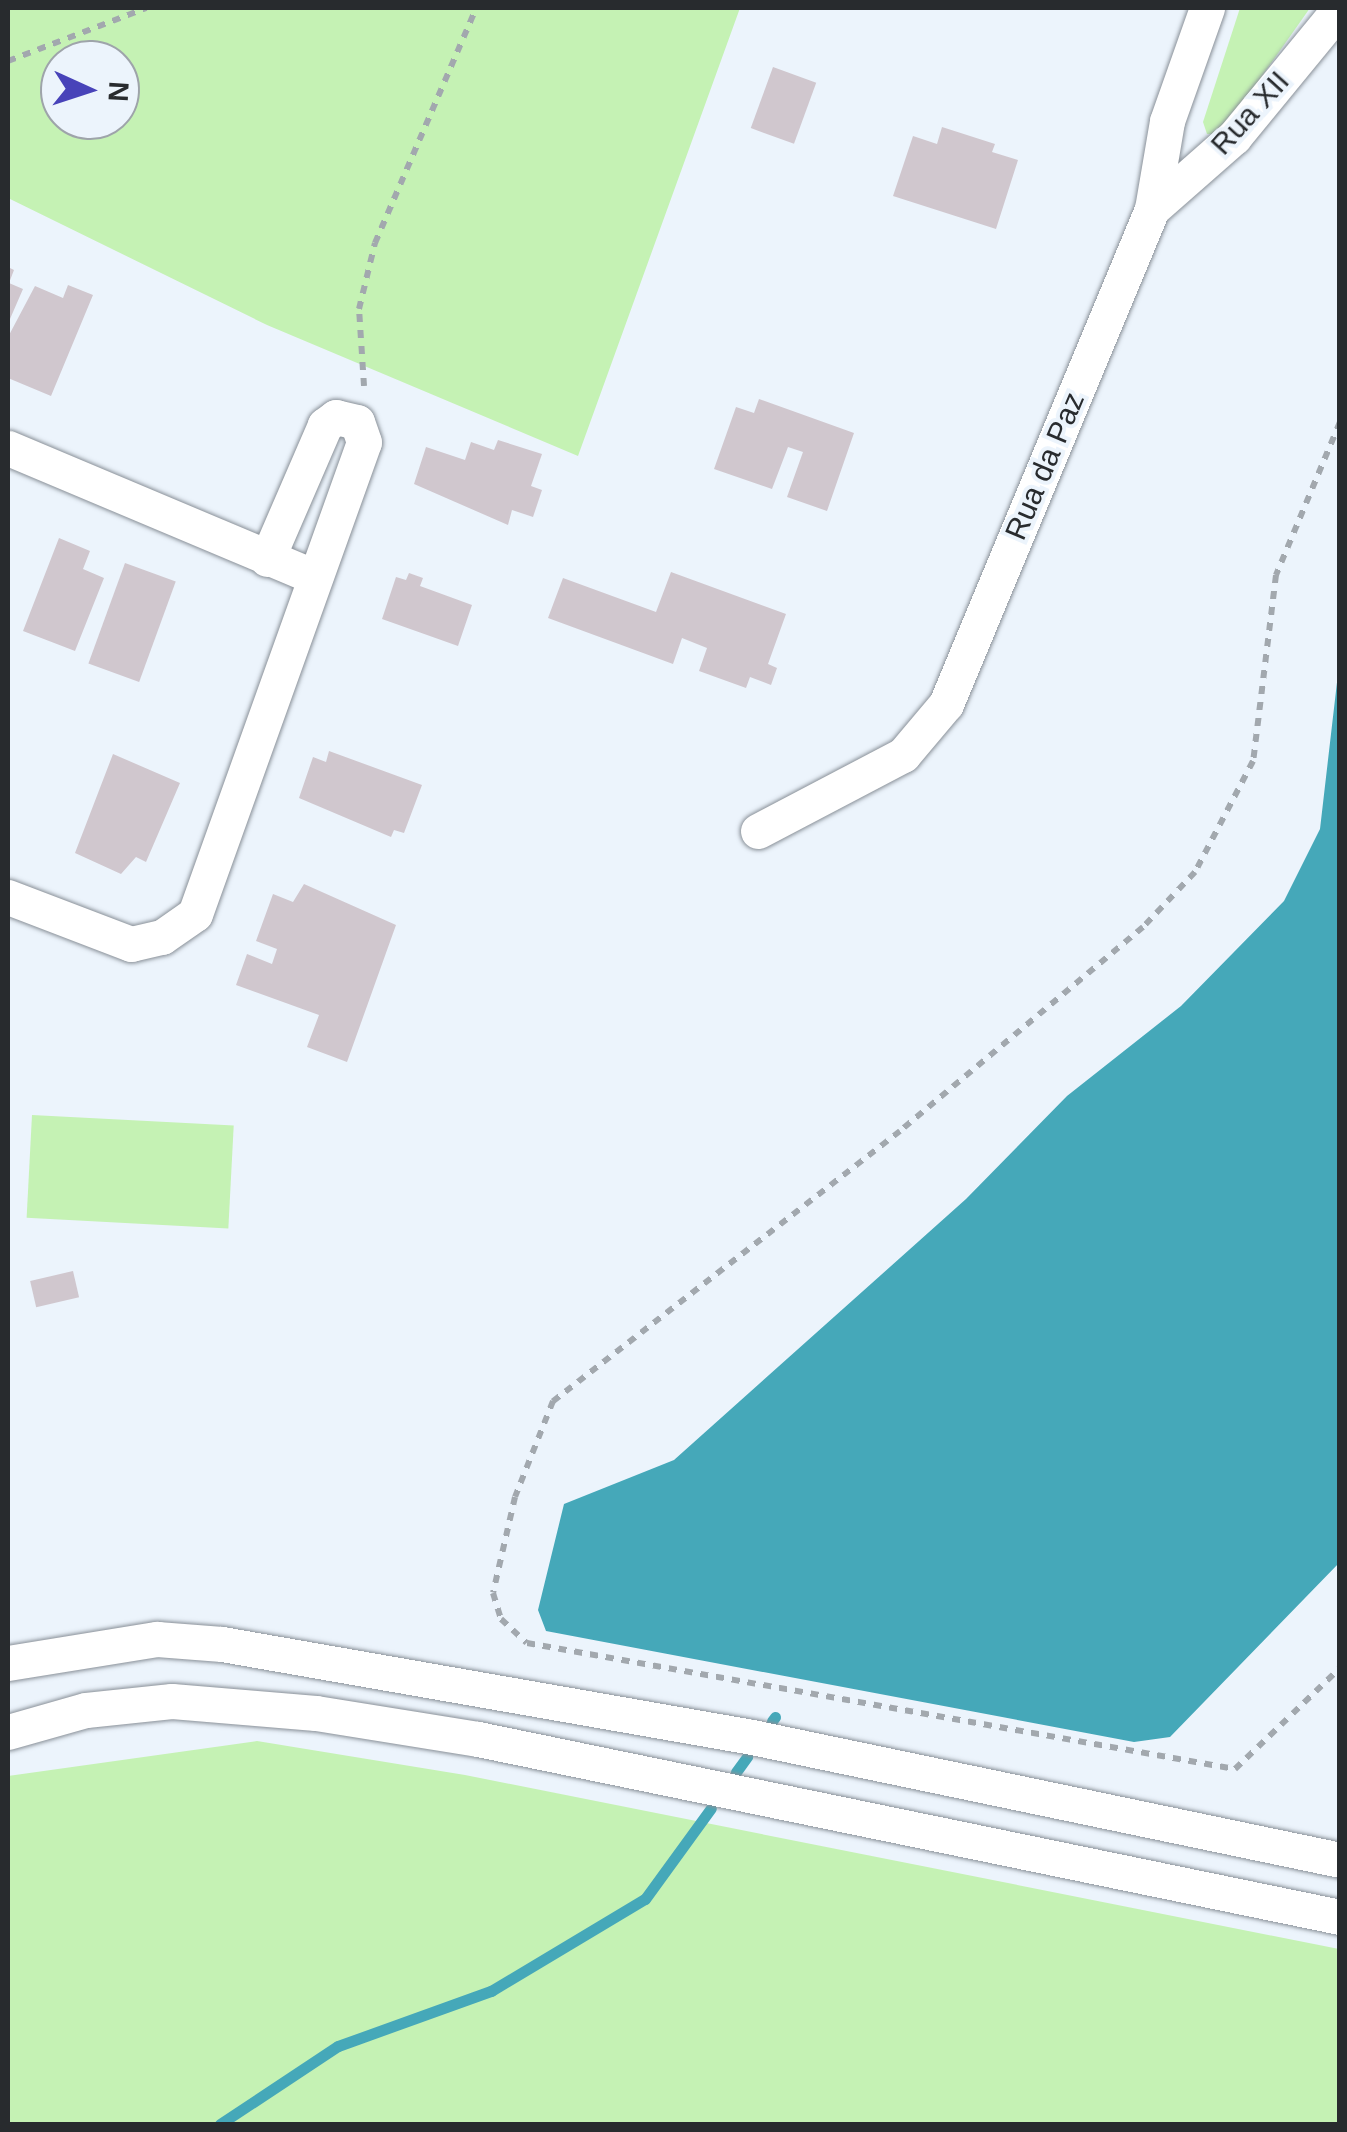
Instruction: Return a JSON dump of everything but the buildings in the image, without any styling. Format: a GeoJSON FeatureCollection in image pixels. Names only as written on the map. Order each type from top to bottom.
{"type":"FeatureCollection","features":[{"type":"Feature","properties":{"kind":"street","name":"Rua da Paz"},"geometry":{"type":"LineString","coordinates":[[758,831],[903,754],[946,704],[1152,209],[1167,121],[1207,8]]}},
{"type":"Feature","properties":{"kind":"street","name":"Rua XII"},"geometry":{"type":"LineString","coordinates":[[1152,209],[1234,137],[1340,8]]}},
{"type":"Feature","properties":{"kind":"street"},"geometry":{"type":"LineString","coordinates":[[8,896],[116,943],[146,943],[194,914],[364,442],[361,428],[344,416],[325,425],[267,559]]}},
{"type":"Feature","properties":{"kind":"street"},"geometry":{"type":"LineString","coordinates":[[8,448],[315,577]]}},
{"type":"Feature","properties":{"kind":"street"},"geometry":{"type":"LineString","coordinates":[[8,1663],[156,1639],[325,1660],[752,1738],[1340,1860]]}},
{"type":"Feature","properties":{"kind":"street"},"geometry":{"type":"LineString","coordinates":[[316,1713],[325,1660]]}},
{"type":"Feature","properties":{"kind":"street"},"geometry":{"type":"LineString","coordinates":[[8,1732],[86,1710],[172,1701],[316,1713],[478,1739],[1340,1917]]}},
{"type":"Feature","properties":{"kind":"path"},"geometry":{"type":"LineString","coordinates":[[8,61],[146,8]]}},
{"type":"Feature","properties":{"kind":"path"},"geometry":{"type":"LineString","coordinates":[[364,386],[359,309],[375,244],[476,8]]}},
{"type":"Feature","properties":{"kind":"path"},"geometry":{"type":"LineString","coordinates":[[1340,422],[1276,575],[1253,760],[1194,872],[1143,927],[900,1131],[554,1401],[516,1497],[493,1593],[501,1620],[527,1643],[1235,1769],[1340,1668]]}},
{"type":"Feature","properties":{"kind":"green space"},"geometry":{"type":"Polygon","coordinates":[[[8,8],[740,8],[578,456],[267,325],[8,198],[8,8]]]}},
{"type":"Feature","properties":{"kind":"green space"},"geometry":{"type":"Polygon","coordinates":[[[1240,8],[1310,8],[1221,134],[1207,134],[1203,122],[1240,8]]]}},
{"type":"Feature","properties":{"kind":"green space"},"geometry":{"type":"Polygon","coordinates":[[[32,1115],[234,1126],[228,1228],[27,1218],[32,1115]]]}},
{"type":"Feature","properties":{"kind":"green space"},"geometry":{"type":"Polygon","coordinates":[[[257,1741],[465,1775],[1339,1949],[1339,2124],[8,2124],[8,1776],[257,1741]]]}},
{"type":"Feature","properties":{"kind":"water"},"geometry":{"type":"Polygon","coordinates":[[[1339,665],[1339,1563],[1170,1737],[1134,1742],[546,1631],[538,1610],[564,1504],[674,1460],[966,1199],[1067,1096],[1181,1006],[1284,901],[1320,829],[1339,665]]]}},
{"type":"Feature","properties":{"kind":"waterway"},"geometry":{"type":"LineString","coordinates":[[772,1721],[775,1717]]}},
{"type":"Feature","properties":{"kind":"waterway"},"geometry":{"type":"LineString","coordinates":[[736,1772],[747,1757]]}},
{"type":"Feature","properties":{"kind":"waterway"},"geometry":{"type":"LineString","coordinates":[[220,2124],[338,2046],[491,1991],[645,1899],[711,1808]]}}]}
